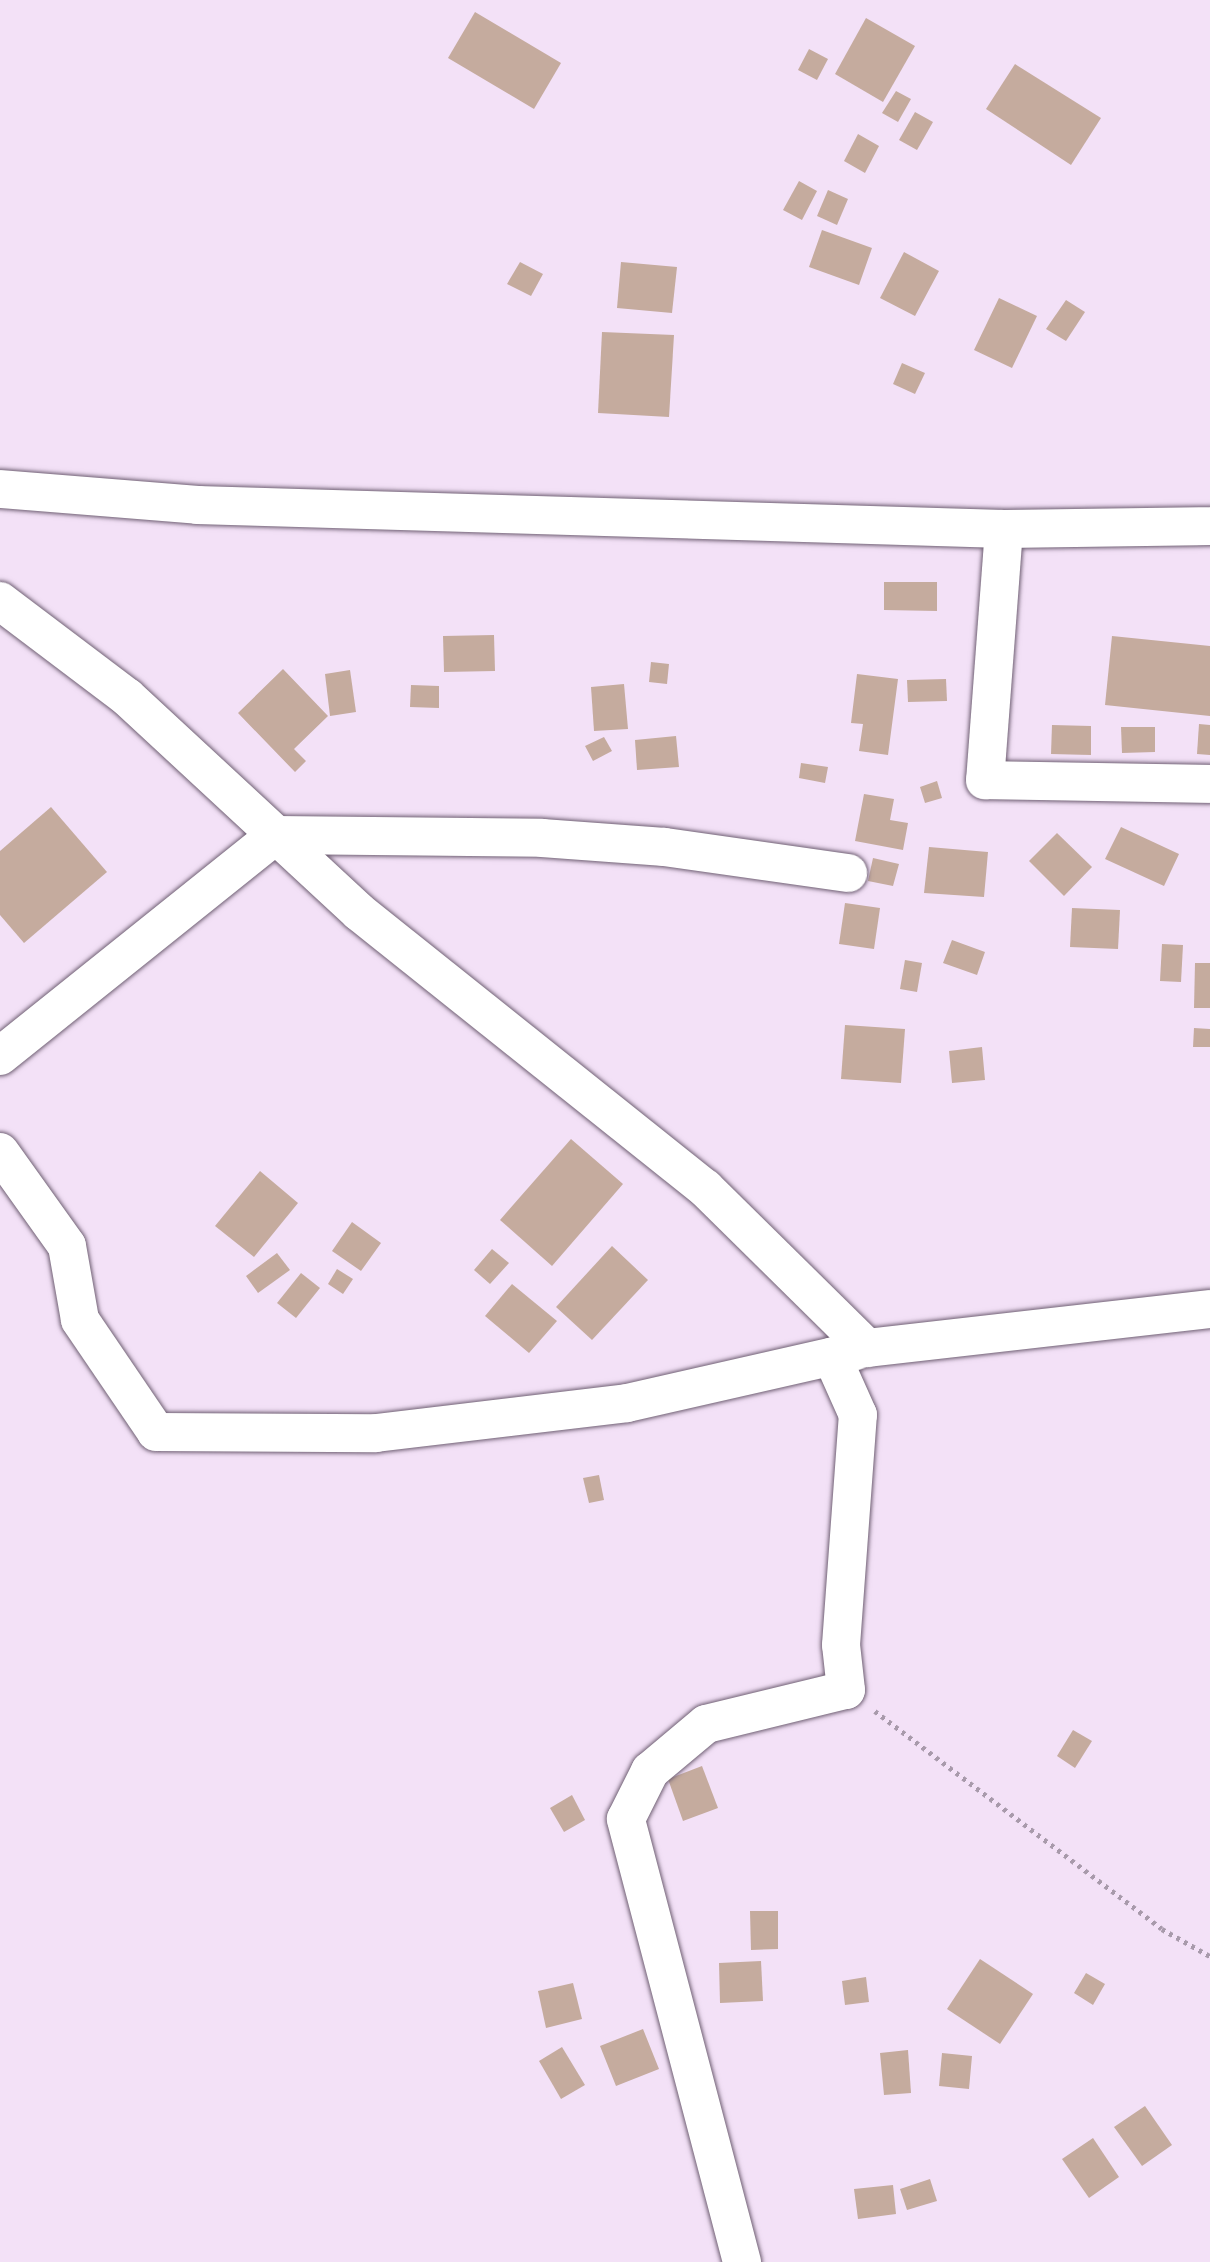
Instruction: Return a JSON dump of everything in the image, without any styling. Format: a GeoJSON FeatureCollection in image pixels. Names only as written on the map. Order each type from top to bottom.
{"type":"FeatureCollection","features":[{"type":"Feature","properties":{"kind":"street"},"geometry":{"type":"LineString","coordinates":[[0,489],[197,505],[1004,529],[1210,526]]}},
{"type":"Feature","properties":{"kind":"street"},"geometry":{"type":"LineString","coordinates":[[1004,529],[985,780],[1210,785]]}},
{"type":"Feature","properties":{"kind":"street"},"geometry":{"type":"LineString","coordinates":[[1,597],[127,697],[359,912],[705,1188],[850,1352],[858,1415],[841,1645],[846,1689],[706,1724],[650,1771],[626,1819],[742,2262]]}},
{"type":"Feature","properties":{"kind":"street"},"geometry":{"type":"LineString","coordinates":[[0,1055],[276,835],[570,840],[848,873]]}},
{"type":"Feature","properties":{"kind":"street"},"geometry":{"type":"LineString","coordinates":[[0,1152],[67,1246],[80,1320],[156,1432],[376,1433],[627,1403],[850,1352],[1210,1309]]}},
{"type":"Feature","properties":{"kind":"path"},"geometry":{"type":"LineString","coordinates":[[846,1689],[1162,1929],[1210,1956]]}},
{"type":"Feature","properties":{"kind":"building"},"geometry":{"type":"Polygon","coordinates":[[[475,12],[561,63],[534,109],[448,58],[475,12]]]}},
{"type":"Feature","properties":{"kind":"building"},"geometry":{"type":"Polygon","coordinates":[[[866,18],[915,46],[883,102],[835,74],[866,18]]]}},
{"type":"Feature","properties":{"kind":"building"},"geometry":{"type":"Polygon","coordinates":[[[809,49],[828,59],[817,80],[798,70],[809,49]]]}},
{"type":"Feature","properties":{"kind":"building"},"geometry":{"type":"Polygon","coordinates":[[[1015,64],[1101,118],[1071,165],[986,109],[1015,64]]]}},
{"type":"Feature","properties":{"kind":"building"},"geometry":{"type":"Polygon","coordinates":[[[896,91],[911,99],[898,122],[882,113],[896,91]]]}},
{"type":"Feature","properties":{"kind":"building"},"geometry":{"type":"Polygon","coordinates":[[[915,112],[933,122],[917,150],[899,140],[915,112]]]}},
{"type":"Feature","properties":{"kind":"building"},"geometry":{"type":"Polygon","coordinates":[[[858,134],[879,146],[865,173],[844,161],[858,134]]]}},
{"type":"Feature","properties":{"kind":"building"},"geometry":{"type":"Polygon","coordinates":[[[799,181],[817,191],[802,220],[783,210],[799,181]]]}},
{"type":"Feature","properties":{"kind":"building"},"geometry":{"type":"Polygon","coordinates":[[[828,190],[848,199],[837,225],[817,216],[828,190]]]}},
{"type":"Feature","properties":{"kind":"building"},"geometry":{"type":"Polygon","coordinates":[[[822,230],[872,248],[859,285],[809,267],[822,230]]]}},
{"type":"Feature","properties":{"kind":"building"},"geometry":{"type":"Polygon","coordinates":[[[904,252],[939,271],[915,316],[880,298],[904,252]]]}},
{"type":"Feature","properties":{"kind":"building"},"geometry":{"type":"Polygon","coordinates":[[[520,262],[543,274],[531,296],[507,284],[520,262]]]}},
{"type":"Feature","properties":{"kind":"building"},"geometry":{"type":"Polygon","coordinates":[[[621,262],[677,267],[672,313],[617,308],[621,262]]]}},
{"type":"Feature","properties":{"kind":"building"},"geometry":{"type":"Polygon","coordinates":[[[999,298],[1037,316],[1012,368],[974,350],[999,298]]]}},
{"type":"Feature","properties":{"kind":"building"},"geometry":{"type":"Polygon","coordinates":[[[1066,300],[1085,312],[1066,341],[1046,329],[1066,300]]]}},
{"type":"Feature","properties":{"kind":"building"},"geometry":{"type":"Polygon","coordinates":[[[602,332],[674,335],[669,417],[598,413],[602,332]]]}},
{"type":"Feature","properties":{"kind":"building"},"geometry":{"type":"Polygon","coordinates":[[[902,363],[925,373],[915,394],[893,384],[902,363]]]}},
{"type":"Feature","properties":{"kind":"building"},"geometry":{"type":"Polygon","coordinates":[[[884,582],[937,582],[937,611],[884,610],[884,582]]]}},
{"type":"Feature","properties":{"kind":"building"},"geometry":{"type":"Polygon","coordinates":[[[494,635],[495,671],[444,672],[443,636],[494,635]]]}},
{"type":"Feature","properties":{"kind":"building"},"geometry":{"type":"Polygon","coordinates":[[[1112,636],[1210,646],[1210,716],[1105,705],[1112,636]]]}},
{"type":"Feature","properties":{"kind":"building"},"geometry":{"type":"Polygon","coordinates":[[[651,662],[669,664],[667,684],[649,682],[651,662]]]}},
{"type":"Feature","properties":{"kind":"building"},"geometry":{"type":"Polygon","coordinates":[[[283,669],[328,716],[294,749],[306,761],[295,772],[238,713],[283,669]]]}},
{"type":"Feature","properties":{"kind":"building"},"geometry":{"type":"Polygon","coordinates":[[[350,670],[356,712],[330,716],[325,674],[350,670]]]}},
{"type":"Feature","properties":{"kind":"building"},"geometry":{"type":"Polygon","coordinates":[[[857,674],[898,679],[888,755],[859,751],[863,724],[851,723],[857,674]]]}},
{"type":"Feature","properties":{"kind":"building"},"geometry":{"type":"Polygon","coordinates":[[[946,679],[947,701],[908,702],[907,680],[946,679]]]}},
{"type":"Feature","properties":{"kind":"building"},"geometry":{"type":"Polygon","coordinates":[[[624,684],[628,729],[594,731],[591,687],[624,684]]]}},
{"type":"Feature","properties":{"kind":"building"},"geometry":{"type":"Polygon","coordinates":[[[411,685],[439,686],[439,708],[410,707],[411,685]]]}},
{"type":"Feature","properties":{"kind":"building"},"geometry":{"type":"Polygon","coordinates":[[[1199,724],[1210,725],[1210,755],[1197,754],[1199,724]]]}},
{"type":"Feature","properties":{"kind":"building"},"geometry":{"type":"Polygon","coordinates":[[[1052,725],[1091,726],[1091,755],[1051,754],[1052,725]]]}},
{"type":"Feature","properties":{"kind":"building"},"geometry":{"type":"Polygon","coordinates":[[[1121,727],[1155,727],[1155,752],[1122,753],[1121,727]]]}},
{"type":"Feature","properties":{"kind":"building"},"geometry":{"type":"Polygon","coordinates":[[[676,736],[679,767],[637,770],[635,740],[676,736]]]}},
{"type":"Feature","properties":{"kind":"building"},"geometry":{"type":"Polygon","coordinates":[[[604,737],[612,751],[593,761],[585,746],[604,737]]]}},
{"type":"Feature","properties":{"kind":"building"},"geometry":{"type":"Polygon","coordinates":[[[801,763],[828,767],[825,783],[799,778],[801,763]]]}},
{"type":"Feature","properties":{"kind":"building"},"geometry":{"type":"Polygon","coordinates":[[[937,781],[942,798],[925,803],[920,787],[937,781]]]}},
{"type":"Feature","properties":{"kind":"building"},"geometry":{"type":"Polygon","coordinates":[[[864,794],[894,799],[890,820],[908,823],[903,850],[855,841],[864,794]]]}},
{"type":"Feature","properties":{"kind":"building"},"geometry":{"type":"Polygon","coordinates":[[[51,807],[107,872],[24,943],[0,915],[0,851],[51,807]]]}},
{"type":"Feature","properties":{"kind":"building"},"geometry":{"type":"Polygon","coordinates":[[[1121,827],[1179,854],[1164,886],[1105,859],[1121,827]]]}},
{"type":"Feature","properties":{"kind":"building"},"geometry":{"type":"Polygon","coordinates":[[[1057,833],[1092,867],[1064,896],[1029,861],[1057,833]]]}},
{"type":"Feature","properties":{"kind":"building"},"geometry":{"type":"Polygon","coordinates":[[[929,847],[988,852],[984,897],[924,893],[929,847]]]}},
{"type":"Feature","properties":{"kind":"building"},"geometry":{"type":"Polygon","coordinates":[[[873,858],[899,864],[893,886],[868,881],[873,858]]]}},
{"type":"Feature","properties":{"kind":"building"},"geometry":{"type":"Polygon","coordinates":[[[845,903],[880,908],[874,949],[839,944],[845,903]]]}},
{"type":"Feature","properties":{"kind":"building"},"geometry":{"type":"Polygon","coordinates":[[[1072,908],[1120,910],[1118,949],[1070,947],[1072,908]]]}},
{"type":"Feature","properties":{"kind":"building"},"geometry":{"type":"Polygon","coordinates":[[[952,940],[985,952],[977,975],[943,963],[952,940]]]}},
{"type":"Feature","properties":{"kind":"building"},"geometry":{"type":"Polygon","coordinates":[[[1162,944],[1183,945],[1181,982],[1160,981],[1162,944]]]}},
{"type":"Feature","properties":{"kind":"building"},"geometry":{"type":"Polygon","coordinates":[[[905,960],[922,963],[917,992],[900,989],[905,960]]]}},
{"type":"Feature","properties":{"kind":"building"},"geometry":{"type":"Polygon","coordinates":[[[1195,963],[1210,963],[1210,1008],[1194,1008],[1195,963]]]}},
{"type":"Feature","properties":{"kind":"building"},"geometry":{"type":"Polygon","coordinates":[[[845,1025],[905,1029],[901,1083],[841,1079],[845,1025]]]}},
{"type":"Feature","properties":{"kind":"building"},"geometry":{"type":"Polygon","coordinates":[[[1194,1028],[1210,1029],[1210,1047],[1193,1047],[1194,1028]]]}},
{"type":"Feature","properties":{"kind":"building"},"geometry":{"type":"Polygon","coordinates":[[[982,1047],[985,1080],[952,1083],[949,1051],[982,1047]]]}},
{"type":"Feature","properties":{"kind":"building"},"geometry":{"type":"Polygon","coordinates":[[[571,1139],[623,1184],[552,1266],[500,1220],[571,1139]]]}},
{"type":"Feature","properties":{"kind":"building"},"geometry":{"type":"Polygon","coordinates":[[[260,1171],[298,1203],[254,1257],[215,1226],[260,1171]]]}},
{"type":"Feature","properties":{"kind":"building"},"geometry":{"type":"Polygon","coordinates":[[[352,1222],[381,1243],[361,1271],[332,1251],[352,1222]]]}},
{"type":"Feature","properties":{"kind":"building"},"geometry":{"type":"Polygon","coordinates":[[[612,1246],[648,1280],[592,1340],[556,1307],[612,1246]]]}},
{"type":"Feature","properties":{"kind":"building"},"geometry":{"type":"Polygon","coordinates":[[[492,1249],[509,1263],[490,1284],[474,1270],[492,1249]]]}},
{"type":"Feature","properties":{"kind":"building"},"geometry":{"type":"Polygon","coordinates":[[[277,1253],[290,1270],[258,1293],[246,1276],[277,1253]]]}},
{"type":"Feature","properties":{"kind":"building"},"geometry":{"type":"Polygon","coordinates":[[[337,1269],[353,1279],[343,1294],[328,1284],[337,1269]]]}},
{"type":"Feature","properties":{"kind":"building"},"geometry":{"type":"Polygon","coordinates":[[[301,1273],[320,1288],[296,1318],[277,1303],[301,1273]]]}},
{"type":"Feature","properties":{"kind":"building"},"geometry":{"type":"Polygon","coordinates":[[[512,1284],[557,1321],[529,1353],[485,1316],[512,1284]]]}},
{"type":"Feature","properties":{"kind":"building"},"geometry":{"type":"Polygon","coordinates":[[[599,1475],[604,1500],[589,1503],[583,1478],[599,1475]]]}},
{"type":"Feature","properties":{"kind":"building"},"geometry":{"type":"Polygon","coordinates":[[[1073,1730],[1092,1741],[1075,1768],[1057,1756],[1073,1730]]]}},
{"type":"Feature","properties":{"kind":"building"},"geometry":{"type":"Polygon","coordinates":[[[702,1766],[718,1808],[683,1821],[668,1779],[702,1766]]]}},
{"type":"Feature","properties":{"kind":"building"},"geometry":{"type":"Polygon","coordinates":[[[572,1795],[585,1820],[564,1832],[550,1808],[572,1795]]]}},
{"type":"Feature","properties":{"kind":"building"},"geometry":{"type":"Polygon","coordinates":[[[750,1911],[778,1911],[778,1949],[751,1950],[750,1911]]]}},
{"type":"Feature","properties":{"kind":"building"},"geometry":{"type":"Polygon","coordinates":[[[980,1959],[1033,1994],[1000,2044],[947,2009],[980,1959]]]}},
{"type":"Feature","properties":{"kind":"building"},"geometry":{"type":"Polygon","coordinates":[[[761,1961],[763,2001],[720,2003],[719,1963],[761,1961]]]}},
{"type":"Feature","properties":{"kind":"building"},"geometry":{"type":"Polygon","coordinates":[[[1086,1973],[1105,1984],[1093,2005],[1074,1993],[1086,1973]]]}},
{"type":"Feature","properties":{"kind":"building"},"geometry":{"type":"Polygon","coordinates":[[[866,1977],[869,2002],[845,2005],[842,1981],[866,1977]]]}},
{"type":"Feature","properties":{"kind":"building"},"geometry":{"type":"Polygon","coordinates":[[[573,1983],[582,2019],[546,2028],[538,1991],[573,1983]]]}},
{"type":"Feature","properties":{"kind":"building"},"geometry":{"type":"Polygon","coordinates":[[[643,2029],[659,2069],[616,2086],[600,2046],[643,2029]]]}},
{"type":"Feature","properties":{"kind":"building"},"geometry":{"type":"Polygon","coordinates":[[[562,2047],[585,2085],[561,2099],[539,2061],[562,2047]]]}},
{"type":"Feature","properties":{"kind":"building"},"geometry":{"type":"Polygon","coordinates":[[[908,2050],[911,2093],[884,2095],[880,2053],[908,2050]]]}},
{"type":"Feature","properties":{"kind":"building"},"geometry":{"type":"Polygon","coordinates":[[[942,2053],[972,2056],[969,2089],[939,2086],[942,2053]]]}},
{"type":"Feature","properties":{"kind":"building"},"geometry":{"type":"Polygon","coordinates":[[[1145,2106],[1172,2145],[1142,2166],[1114,2127],[1145,2106]]]}},
{"type":"Feature","properties":{"kind":"building"},"geometry":{"type":"Polygon","coordinates":[[[1093,2138],[1119,2177],[1089,2198],[1062,2159],[1093,2138]]]}},
{"type":"Feature","properties":{"kind":"building"},"geometry":{"type":"Polygon","coordinates":[[[930,2179],[937,2201],[907,2210],[900,2189],[930,2179]]]}},
{"type":"Feature","properties":{"kind":"building"},"geometry":{"type":"Polygon","coordinates":[[[893,2185],[896,2214],[858,2219],[854,2189],[893,2185]]]}}]}
